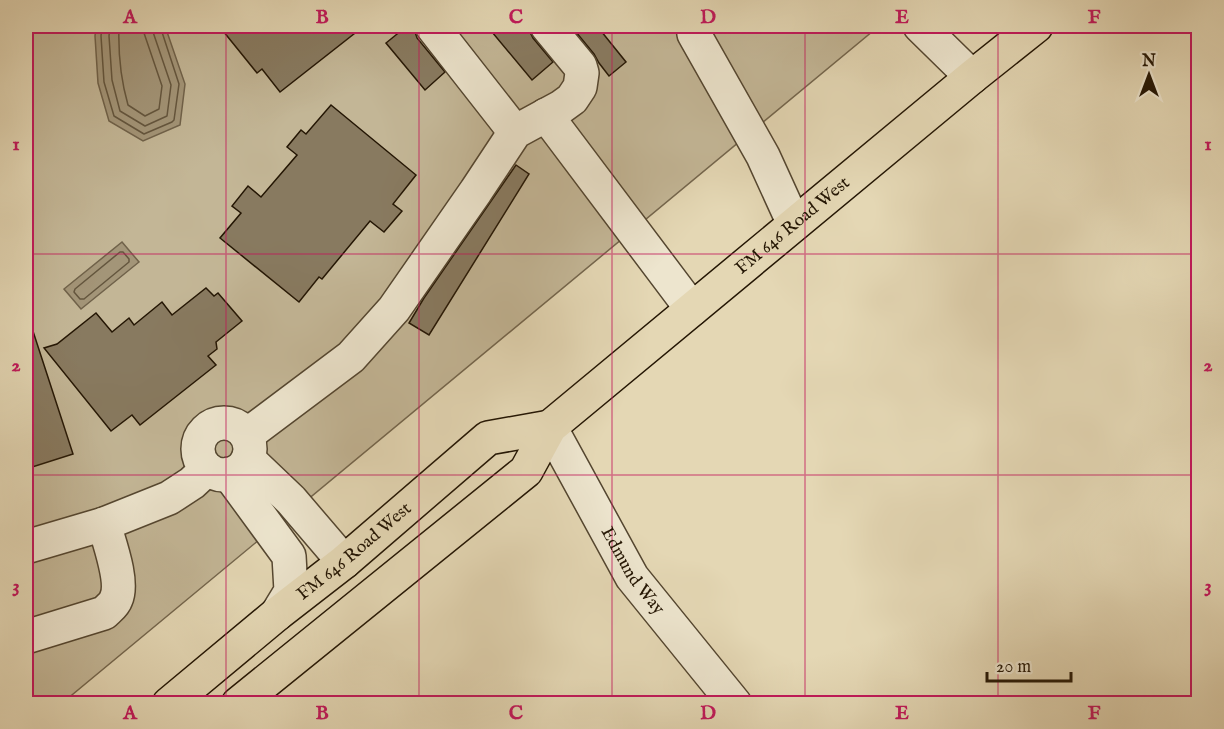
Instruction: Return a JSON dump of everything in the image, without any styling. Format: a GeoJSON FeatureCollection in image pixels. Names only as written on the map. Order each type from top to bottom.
{"type":"FeatureCollection","features":[{"type":"Feature","properties":{"kind":"main road","name":"FM 646 Road West"},"geometry":{"type":"LineString","coordinates":[[236,704],[526,471],[550,427],[1036,26]]}},
{"type":"Feature","properties":{"kind":"main road","name":"FM 646 Road West"},"geometry":{"type":"LineString","coordinates":[[169,704],[277,614],[344,562],[488,438],[550,427]]}},
{"type":"Feature","properties":{"kind":"main road"},"geometry":{"type":"LineString","coordinates":[[236,704],[262,658],[308,622],[344,562]]}},
{"type":"Feature","properties":{"kind":"street"},"geometry":{"type":"LineString","coordinates":[[432,26],[515,132]]}},
{"type":"Feature","properties":{"kind":"street"},"geometry":{"type":"LineString","coordinates":[[26,547],[104,524],[169,498],[233,459],[351,357],[394,309],[515,132],[572,99],[580,87],[582,73],[580,66],[547,26]]}},
{"type":"Feature","properties":{"kind":"street"},"geometry":{"type":"LineString","coordinates":[[693,26],[694,34],[763,156],[794,224]]}},
{"type":"Feature","properties":{"kind":"street"},"geometry":{"type":"LineString","coordinates":[[920,26],[972,77]]}},
{"type":"Feature","properties":{"kind":"street"},"geometry":{"type":"LineString","coordinates":[[546,115],[692,309]]}},
{"type":"Feature","properties":{"kind":"street","name":"Edmund Way"},"geometry":{"type":"LineString","coordinates":[[550,427],[632,577],[735,704]]}},
{"type":"Feature","properties":{"kind":"street"},"geometry":{"type":"LineString","coordinates":[[233,459],[291,500],[344,562]]}},
{"type":"Feature","properties":{"kind":"street"},"geometry":{"type":"LineString","coordinates":[[233,459],[289,556],[291,591],[277,614]]}},
{"type":"Feature","properties":{"kind":"street"},"geometry":{"type":"LineString","coordinates":[[26,637],[104,613],[113,604],[118,596],[119,580],[104,524]]}},
{"type":"Feature","properties":{"kind":"shaded area"},"geometry":{"type":"Polygon","coordinates":[[[26,26],[879,26],[61,704],[26,703],[26,26]]]}},
{"type":"Feature","properties":{"kind":"water"},"geometry":{"type":"Polygon","coordinates":[[[96,26],[165,26],[185,84],[180,125],[143,141],[109,121],[98,83],[96,26]]]}},
{"type":"Feature","properties":{"kind":"water"},"geometry":{"type":"Polygon","coordinates":[[[122,242],[139,262],[81,309],[64,289],[122,242]]]}},
{"type":"Feature","properties":{"kind":"building"},"geometry":{"type":"Polygon","coordinates":[[[219,26],[364,26],[280,92],[262,69],[257,73],[219,26]]]}},
{"type":"Feature","properties":{"kind":"building"},"geometry":{"type":"Polygon","coordinates":[[[407,26],[414,26],[417,38],[445,72],[425,90],[386,43],[407,26]]]}},
{"type":"Feature","properties":{"kind":"building"},"geometry":{"type":"Polygon","coordinates":[[[487,26],[529,26],[533,38],[553,62],[532,80],[487,26]]]}},
{"type":"Feature","properties":{"kind":"building"},"geometry":{"type":"Polygon","coordinates":[[[571,26],[597,26],[626,62],[609,76],[571,26]]]}},
{"type":"Feature","properties":{"kind":"building"},"geometry":{"type":"Polygon","coordinates":[[[331,105],[416,175],[393,204],[402,211],[384,232],[370,221],[322,279],[319,277],[299,302],[220,238],[241,213],[232,206],[248,186],[261,197],[297,155],[287,147],[301,130],[306,134],[331,105]]]}},
{"type":"Feature","properties":{"kind":"building"},"geometry":{"type":"Polygon","coordinates":[[[516,165],[529,174],[429,335],[409,323],[516,165]]]}},
{"type":"Feature","properties":{"kind":"building"},"geometry":{"type":"Polygon","coordinates":[[[206,288],[214,296],[218,293],[242,321],[216,342],[217,349],[208,356],[216,365],[140,425],[132,415],[111,431],[44,348],[57,344],[96,313],[112,332],[129,318],[134,325],[162,302],[172,315],[206,288]]]}},
{"type":"Feature","properties":{"kind":"building"},"geometry":{"type":"Polygon","coordinates":[[[26,322],[30,322],[73,454],[26,469],[26,322]]]}}]}
